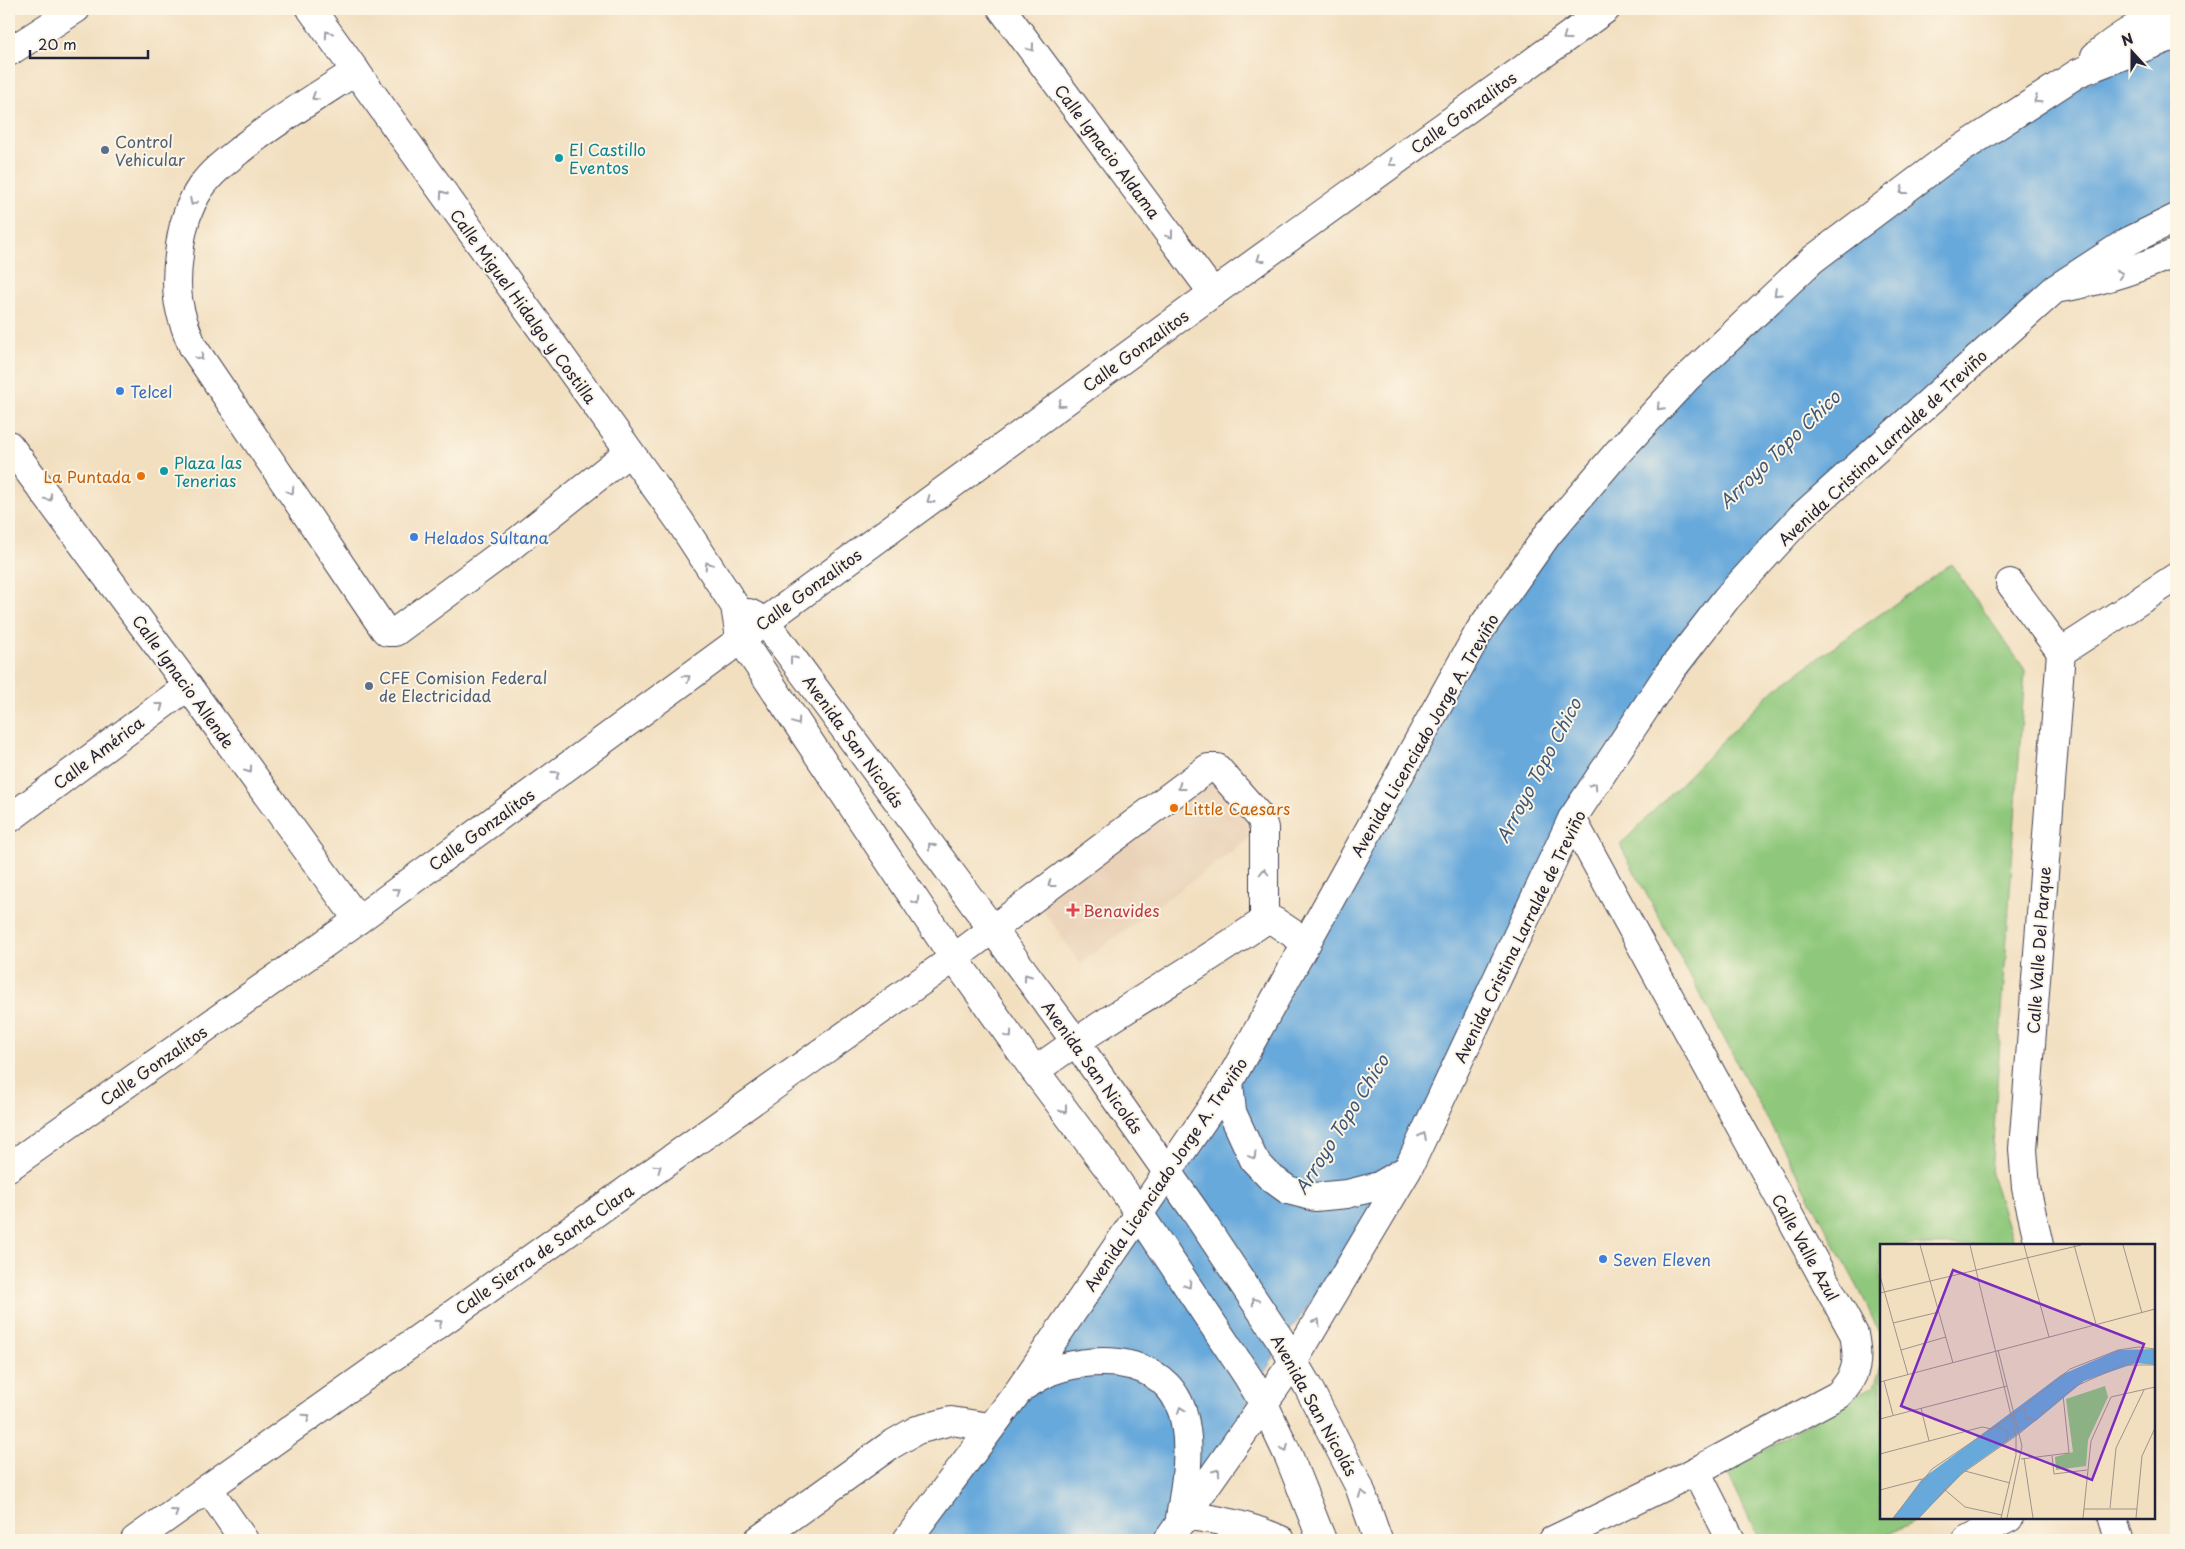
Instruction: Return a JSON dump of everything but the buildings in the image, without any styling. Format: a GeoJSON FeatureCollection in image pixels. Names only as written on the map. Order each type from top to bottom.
{"type":"FeatureCollection","features":[{"type":"Feature","properties":{"kind":"street"},"geometry":{"type":"LineString","coordinates":[[9,52],[76,9]]}},
{"type":"Feature","properties":{"kind":"street","name":"Calle Miguel Hidalgo y Costilla"},"geometry":{"type":"LineString","coordinates":[[311,9],[679,520],[735,606],[740,638]]}},
{"type":"Feature","properties":{"kind":"street","name":"Calle Ignacio Aldama"},"geometry":{"type":"LineString","coordinates":[[1002,9],[1213,293]]}},
{"type":"Feature","properties":{"kind":"street","name":"Calle Gonzalitos"},"geometry":{"type":"LineString","coordinates":[[9,1167],[358,920],[740,638],[1606,9]]}},
{"type":"Feature","properties":{"kind":"street"},"geometry":{"type":"LineString","coordinates":[[2078,73],[2095,56],[2130,30],[2153,17],[2175,9]]}},
{"type":"Feature","properties":{"kind":"street","name":"Avenida Licenciado Jorge A. Treviño"},"geometry":{"type":"LineString","coordinates":[[907,1540],[1020,1389],[1229,1082],[1480,630],[1548,534],[1617,453],[1688,377],[1812,260],[1946,159],[2078,73],[2176,35]]}},
{"type":"Feature","properties":{"kind":"street"},"geometry":{"type":"LineString","coordinates":[[356,71],[269,127],[212,174],[201,188],[191,206],[180,238],[176,273],[176,296],[182,322],[193,347],[384,629],[387,632],[395,632],[505,551],[629,452]]}},
{"type":"Feature","properties":{"kind":"street","name":"Avenida Cristina Larralde de Treviño"},"geometry":{"type":"LineString","coordinates":[[1178,1527],[1264,1404],[1288,1352],[1408,1169],[1572,819],[1668,674],[1726,599],[1800,518],[2055,289],[2127,242],[2176,218]]}},
{"type":"Feature","properties":{"kind":"street"},"geometry":{"type":"LineString","coordinates":[[2055,289],[2080,285],[2125,273],[2176,253]]}},
{"type":"Feature","properties":{"kind":"street","name":"Calle Ignacio Allende"},"geometry":{"type":"LineString","coordinates":[[14,462],[188,686],[358,920]]}},
{"type":"Feature","properties":{"kind":"street"},"geometry":{"type":"LineString","coordinates":[[2010,583],[2061,652],[2176,577]]}},
{"type":"Feature","properties":{"kind":"street"},"geometry":{"type":"LineString","coordinates":[[735,606],[765,620]]}},
{"type":"Feature","properties":{"kind":"street","name":"Avenida San Nicolás"},"geometry":{"type":"LineString","coordinates":[[765,620],[1075,1042],[1194,1210],[1288,1352],[1352,1472],[1378,1535]]}},
{"type":"Feature","properties":{"kind":"street"},"geometry":{"type":"LineString","coordinates":[[740,638],[954,958],[1034,1072],[1140,1213],[1248,1377],[1264,1404],[1289,1457],[1322,1540]]}},
{"type":"Feature","properties":{"kind":"street","name":"Calle Valle Del Parque"},"geometry":{"type":"LineString","coordinates":[[2039,1244],[2026,1188],[2022,1149],[2061,652]]}},
{"type":"Feature","properties":{"kind":"street","name":"Calle América"},"geometry":{"type":"LineString","coordinates":[[9,819],[188,686]]}},
{"type":"Feature","properties":{"kind":"street","name":"Calle Sierra de Santa Clara"},"geometry":{"type":"LineString","coordinates":[[135,1540],[954,958],[991,928],[1208,768],[1217,768],[1261,818],[1264,828],[1264,921]]}},
{"type":"Feature","properties":{"kind":"street","name":"Calle Valle Azul"},"geometry":{"type":"LineString","coordinates":[[1553,1540],[1696,1471],[1838,1395],[1850,1383],[1856,1371],[1854,1334],[1572,819]]}},
{"type":"Feature","properties":{"kind":"street"},"geometry":{"type":"LineString","coordinates":[[1034,1072],[1075,1042],[1264,921],[1274,921],[1307,943]]}},
{"type":"Feature","properties":{"kind":"street"},"geometry":{"type":"LineString","coordinates":[[1229,1082],[1232,1112],[1254,1160],[1270,1177],[1288,1190],[1315,1197],[1347,1194],[1379,1186],[1408,1169]]}},
{"type":"Feature","properties":{"kind":"street"},"geometry":{"type":"LineString","coordinates":[[1020,1389],[1050,1372],[1096,1362],[1117,1362],[1142,1368],[1167,1385],[1179,1404],[1185,1421],[1189,1458],[1178,1527],[1231,1522],[1281,1540]]}},
{"type":"Feature","properties":{"kind":"street"},"geometry":{"type":"LineString","coordinates":[[758,1540],[888,1446],[917,1430],[951,1422],[990,1427]]}},
{"type":"Feature","properties":{"kind":"street"},"geometry":{"type":"LineString","coordinates":[[1696,1471],[1731,1540]]}},
{"type":"Feature","properties":{"kind":"street"},"geometry":{"type":"LineString","coordinates":[[208,1488],[244,1540]]}},
{"type":"Feature","properties":{"kind":"street"},"geometry":{"type":"LineString","coordinates":[[1967,1540],[2007,1519]]}},
{"type":"Feature","properties":{"kind":"street"},"geometry":{"type":"LineString","coordinates":[[2113,1519],[2119,1540]]}},
{"type":"Feature","properties":{"kind":"shaded area"},"geometry":{"type":"Polygon","coordinates":[[[1212,770],[1258,832],[1080,963],[1035,898],[1212,770]]]}},
{"type":"Feature","properties":{"kind":"green space"},"geometry":{"type":"Polygon","coordinates":[[[1951,564],[2025,670],[1991,1174],[2014,1244],[1880,1244],[1880,1335],[1862,1295],[1620,845],[1772,691],[1951,564]]]}},
{"type":"Feature","properties":{"kind":"green space"},"geometry":{"type":"Polygon","coordinates":[[[1880,1369],[1880,1519],[1917,1519],[1878,1540],[1759,1540],[1727,1472],[1874,1386],[1880,1369]]]}},
{"type":"Feature","properties":{"kind":"water","name":"Arroyo Topo Chico"},"geometry":{"type":"Polygon","coordinates":[[[2176,36],[2176,218],[2127,242],[1800,518],[1572,819],[1408,1169],[1282,1342],[1179,1524],[1168,1540],[907,1540],[1140,1213],[1480,630],[1688,377],[1946,159],[2176,36]]]}},
{"type":"Feature","properties":{"kind":"place","name":"Control Vehicular"},"geometry":{"type":"Point","coordinates":[105,150]}},
{"type":"Feature","properties":{"kind":"place","name":"El Castillo Eventos"},"geometry":{"type":"Point","coordinates":[559,158]}},
{"type":"Feature","properties":{"kind":"place","name":"Telcel"},"geometry":{"type":"Point","coordinates":[120,391]}},
{"type":"Feature","properties":{"kind":"place","name":"Plaza las Tenerias"},"geometry":{"type":"Point","coordinates":[164,471]}},
{"type":"Feature","properties":{"kind":"place","name":"La Puntada"},"geometry":{"type":"Point","coordinates":[141,476]}},
{"type":"Feature","properties":{"kind":"place","name":"Helados Sultana"},"geometry":{"type":"Point","coordinates":[414,537]}},
{"type":"Feature","properties":{"kind":"place","name":"CFE Comision Federal de Electricidad"},"geometry":{"type":"Point","coordinates":[369,686]}},
{"type":"Feature","properties":{"kind":"place","name":"Little Caesars"},"geometry":{"type":"Point","coordinates":[1174,808]}},
{"type":"Feature","properties":{"kind":"place","name":"Benavides"},"geometry":{"type":"Point","coordinates":[1073,910]}},
{"type":"Feature","properties":{"kind":"place","name":"Seven Eleven"},"geometry":{"type":"Point","coordinates":[1603,1259]}}]}
